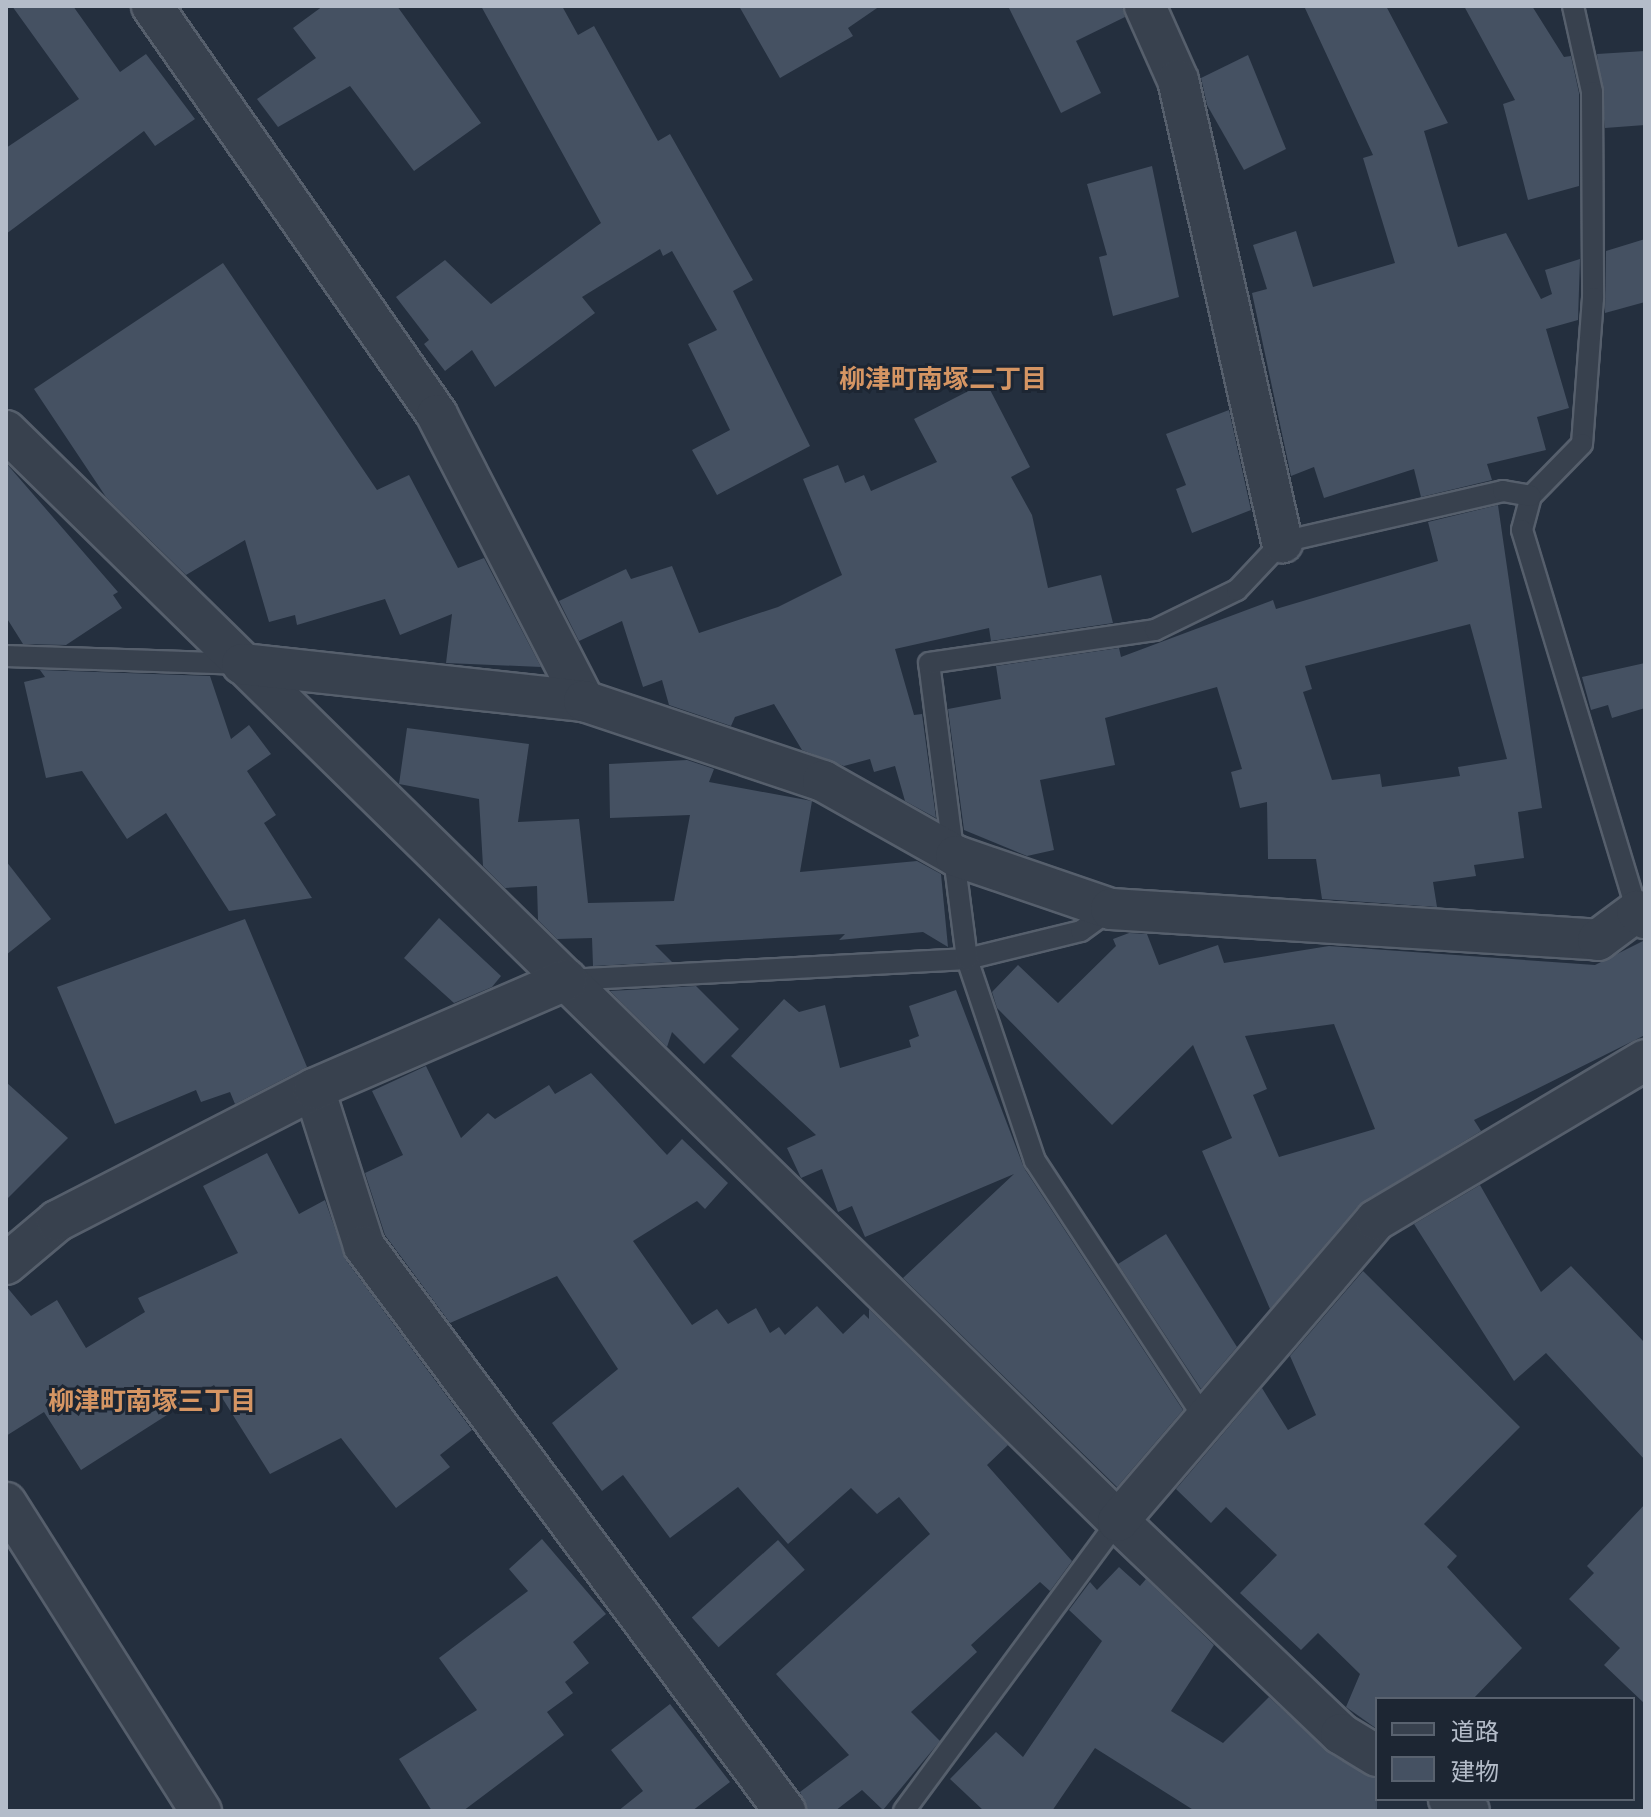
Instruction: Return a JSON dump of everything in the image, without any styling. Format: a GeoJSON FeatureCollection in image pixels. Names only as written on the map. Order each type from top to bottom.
{"type":"FeatureCollection","features":[{"type":"Feature","properties":{"kind":"street"},"geometry":{"type":"LineString","coordinates":[[152,6],[437,415],[584,701]]}},
{"type":"Feature","properties":{"kind":"street"},"geometry":{"type":"LineString","coordinates":[[1145,6],[1178,80],[1282,542]]}},
{"type":"Feature","properties":{"kind":"street"},"geometry":{"type":"LineString","coordinates":[[6,431],[1118,1521],[1341,1734],[1375,1755]]}},
{"type":"Feature","properties":{"kind":"street"},"geometry":{"type":"LineString","coordinates":[[242,664],[584,701],[823,781],[956,856],[1111,909],[1598,940],[1641,914]]}},
{"type":"Feature","properties":{"kind":"street"},"geometry":{"type":"LineString","coordinates":[[6,1264],[57,1221],[314,1089],[566,980]]}},
{"type":"Feature","properties":{"kind":"street"},"geometry":{"type":"LineString","coordinates":[[1118,1521],[1376,1220],[1645,1060]]}},
{"type":"Feature","properties":{"kind":"street"},"geometry":{"type":"LineString","coordinates":[[314,1089],[364,1246],[785,1811]]}},
{"type":"Feature","properties":{"kind":"street"},"geometry":{"type":"LineString","coordinates":[[6,1503],[201,1811]]}},
{"type":"Feature","properties":{"kind":"lane"},"geometry":{"type":"LineString","coordinates":[[1573,6],[1592,92],[1593,298],[1582,444],[1531,496],[1522,530],[1641,914]]}},
{"type":"Feature","properties":{"kind":"lane"},"geometry":{"type":"LineString","coordinates":[[1204,1418],[1035,1161],[967,959],[929,663],[1155,630],[1237,590],[1282,542],[1503,491],[1531,496]]}},
{"type":"Feature","properties":{"kind":"lane"},"geometry":{"type":"LineString","coordinates":[[6,656],[242,664]]}},
{"type":"Feature","properties":{"kind":"lane"},"geometry":{"type":"LineString","coordinates":[[566,980],[967,959],[1081,931],[1111,909]]}},
{"type":"Feature","properties":{"kind":"lane"},"geometry":{"type":"LineString","coordinates":[[904,1811],[1118,1521]]}},
{"type":"Feature","properties":{"kind":"building"},"geometry":{"type":"Polygon","coordinates":[[[12,6],[73,6],[120,72],[146,54],[195,119],[155,146],[144,131],[6,234],[6,148],[79,99],[12,6]]]}},
{"type":"Feature","properties":{"kind":"building"},"geometry":{"type":"Polygon","coordinates":[[[323,6],[397,6],[481,123],[414,171],[350,86],[278,127],[257,99],[316,58],[293,28],[323,6]]]}},
{"type":"Feature","properties":{"kind":"building"},"geometry":{"type":"Polygon","coordinates":[[[481,6],[562,6],[578,35],[594,26],[658,141],[670,134],[753,280],[733,291],[810,446],[717,495],[692,450],[730,430],[688,344],[717,330],[672,251],[663,256],[660,249],[582,297],[595,313],[495,387],[472,350],[445,371],[424,344],[429,340],[396,297],[445,260],[491,304],[601,223],[481,6]]]}},
{"type":"Feature","properties":{"kind":"building"},"geometry":{"type":"Polygon","coordinates":[[[739,6],[880,6],[848,28],[853,36],[780,78],[739,6]]]}},
{"type":"Feature","properties":{"kind":"building"},"geometry":{"type":"Polygon","coordinates":[[[1008,6],[1122,6],[1125,17],[1076,41],[1101,93],[1061,113],[1008,6]]]}},
{"type":"Feature","properties":{"kind":"building"},"geometry":{"type":"Polygon","coordinates":[[[1304,6],[1386,6],[1448,123],[1424,131],[1458,247],[1506,233],[1541,299],[1552,294],[1545,270],[1580,259],[1578,320],[1546,329],[1569,408],[1537,417],[1546,450],[1487,464],[1492,480],[1421,497],[1414,469],[1324,498],[1314,467],[1291,476],[1252,293],[1267,289],[1253,245],[1296,231],[1313,287],[1395,263],[1363,158],[1373,155],[1304,6]]]}},
{"type":"Feature","properties":{"kind":"building"},"geometry":{"type":"Polygon","coordinates":[[[1464,6],[1532,6],[1564,57],[1571,56],[1579,93],[1579,186],[1528,200],[1503,104],[1515,100],[1464,6]]]}},
{"type":"Feature","properties":{"kind":"building"},"geometry":{"type":"Polygon","coordinates":[[[1645,51],[1645,125],[1605,128],[1597,54],[1645,51]]]}},
{"type":"Feature","properties":{"kind":"building"},"geometry":{"type":"Polygon","coordinates":[[[1248,55],[1286,149],[1244,170],[1207,105],[1201,78],[1248,55]]]}},
{"type":"Feature","properties":{"kind":"building"},"geometry":{"type":"Polygon","coordinates":[[[1152,166],[1179,297],[1113,316],[1099,257],[1107,255],[1087,184],[1152,166]]]}},
{"type":"Feature","properties":{"kind":"building"},"geometry":{"type":"Polygon","coordinates":[[[1645,239],[1645,302],[1605,313],[1606,251],[1645,239]]]}},
{"type":"Feature","properties":{"kind":"building"},"geometry":{"type":"Polygon","coordinates":[[[223,263],[377,490],[409,475],[458,568],[484,558],[541,667],[446,663],[452,614],[400,635],[385,599],[297,625],[295,615],[269,622],[245,540],[186,575],[106,497],[34,389],[223,263]]]}},
{"type":"Feature","properties":{"kind":"building"},"geometry":{"type":"Polygon","coordinates":[[[986,382],[1030,467],[1011,477],[1032,515],[1048,588],[1101,575],[1113,623],[991,641],[989,628],[895,649],[914,715],[922,714],[936,818],[905,801],[895,766],[874,772],[870,759],[844,766],[802,750],[774,704],[735,717],[731,726],[669,705],[662,680],[643,687],[622,621],[579,641],[559,601],[626,569],[631,579],[672,566],[699,633],[778,607],[842,575],[803,479],[838,465],[845,483],[864,475],[871,491],[937,462],[914,419],[986,382]]]}},
{"type":"Feature","properties":{"kind":"building"},"geometry":{"type":"Polygon","coordinates":[[[1229,410],[1251,510],[1192,533],[1176,489],[1186,485],[1166,434],[1229,410]]]}},
{"type":"Feature","properties":{"kind":"building"},"geometry":{"type":"Polygon","coordinates":[[[6,463],[118,592],[113,595],[122,608],[66,645],[23,644],[6,617],[6,463]]]}},
{"type":"Feature","properties":{"kind":"building"},"geometry":{"type":"Polygon","coordinates":[[[1498,505],[1542,808],[1518,812],[1524,858],[1474,865],[1476,876],[1433,882],[1437,907],[1322,899],[1316,859],[1268,859],[1267,802],[1240,808],[1231,772],[1242,769],[1217,687],[1105,718],[1115,765],[1040,780],[1054,850],[1027,856],[964,830],[948,709],[1001,699],[996,666],[1119,648],[1121,657],[1273,600],[1276,609],[1438,561],[1428,522],[1498,505]],[[1470,624],[1305,666],[1312,689],[1303,692],[1332,780],[1380,774],[1382,787],[1460,776],[1458,767],[1507,759],[1470,624]]]}},
{"type":"Feature","properties":{"kind":"building"},"geometry":{"type":"Polygon","coordinates":[[[1645,663],[1645,708],[1612,718],[1608,705],[1591,710],[1582,677],[1645,663]]]}},
{"type":"Feature","properties":{"kind":"building"},"geometry":{"type":"Polygon","coordinates":[[[40,670],[210,676],[231,739],[249,725],[271,754],[247,771],[276,815],[264,823],[312,898],[229,911],[166,813],[127,839],[82,771],[46,778],[24,682],[45,677],[40,670]]]}},
{"type":"Feature","properties":{"kind":"building"},"geometry":{"type":"Polygon","coordinates":[[[407,728],[529,744],[518,822],[579,819],[588,903],[674,901],[690,815],[610,818],[609,764],[687,760],[714,769],[709,782],[812,801],[800,872],[917,861],[941,874],[948,947],[923,932],[839,940],[845,934],[655,945],[672,962],[593,966],[592,938],[557,939],[538,920],[537,886],[505,888],[483,866],[479,799],[399,784],[407,728]]]}},
{"type":"Feature","properties":{"kind":"building"},"geometry":{"type":"Polygon","coordinates":[[[6,861],[51,919],[6,955],[6,861]]]}},
{"type":"Feature","properties":{"kind":"building"},"geometry":{"type":"Polygon","coordinates":[[[439,918],[501,976],[492,987],[454,1003],[404,958],[439,918]]]}},
{"type":"Feature","properties":{"kind":"building"},"geometry":{"type":"Polygon","coordinates":[[[245,919],[307,1067],[235,1104],[230,1092],[201,1102],[196,1090],[115,1124],[57,987],[245,919]]]}},
{"type":"Feature","properties":{"kind":"building"},"geometry":{"type":"Polygon","coordinates":[[[1129,933],[1147,934],[1159,965],[1218,945],[1224,963],[1329,946],[1595,965],[1645,940],[1645,1035],[1474,1120],[1481,1131],[1359,1205],[1270,1309],[1202,1151],[1232,1138],[1193,1045],[1112,1125],[997,1008],[992,992],[1018,965],[1058,1003],[1116,946],[1113,939],[1129,933]],[[1334,1024],[1245,1036],[1267,1089],[1253,1095],[1279,1157],[1375,1129],[1334,1024]]]}},
{"type":"Feature","properties":{"kind":"building"},"geometry":{"type":"Polygon","coordinates":[[[696,986],[739,1029],[704,1064],[672,1032],[667,1047],[610,991],[696,986]]]}},
{"type":"Feature","properties":{"kind":"building"},"geometry":{"type":"Polygon","coordinates":[[[956,990],[1024,1168],[1183,1410],[1117,1487],[903,1278],[1014,1174],[865,1237],[852,1206],[838,1212],[822,1169],[801,1178],[787,1148],[816,1135],[731,1056],[784,999],[799,1012],[825,1005],[840,1068],[911,1047],[909,1040],[919,1036],[909,1006],[956,990]]]}},
{"type":"Feature","properties":{"kind":"building"},"geometry":{"type":"Polygon","coordinates":[[[426,1066],[461,1138],[488,1113],[495,1119],[549,1085],[555,1094],[591,1073],[667,1155],[682,1139],[728,1183],[705,1209],[697,1201],[633,1241],[692,1325],[717,1309],[728,1324],[756,1308],[770,1333],[779,1327],[785,1335],[817,1306],[843,1334],[864,1314],[869,1319],[869,1309],[1008,1445],[987,1465],[1072,1561],[1050,1591],[1040,1582],[971,1645],[977,1652],[911,1712],[940,1741],[883,1810],[862,1790],[835,1811],[808,1811],[800,1792],[849,1755],[776,1674],[930,1534],[899,1497],[877,1514],[851,1488],[788,1544],[738,1487],[670,1538],[623,1475],[602,1491],[552,1423],[618,1369],[557,1276],[450,1323],[385,1235],[365,1173],[403,1155],[372,1091],[426,1066]]]}},
{"type":"Feature","properties":{"kind":"building"},"geometry":{"type":"Polygon","coordinates":[[[6,1082],[68,1138],[6,1200],[6,1082]]]}},
{"type":"Feature","properties":{"kind":"building"},"geometry":{"type":"Polygon","coordinates":[[[267,1153],[299,1214],[325,1200],[346,1260],[472,1430],[440,1455],[450,1467],[396,1508],[341,1438],[270,1474],[214,1385],[81,1470],[44,1412],[6,1436],[6,1286],[31,1316],[57,1300],[86,1348],[145,1312],[138,1298],[238,1253],[203,1186],[267,1153]]]}},
{"type":"Feature","properties":{"kind":"building"},"geometry":{"type":"Polygon","coordinates":[[[1480,1185],[1541,1292],[1571,1266],[1645,1343],[1645,1460],[1546,1353],[1514,1381],[1414,1224],[1480,1185]]]}},
{"type":"Feature","properties":{"kind":"building"},"geometry":{"type":"Polygon","coordinates":[[[1166,1234],[1237,1347],[1201,1389],[1118,1264],[1166,1234]]]}},
{"type":"Feature","properties":{"kind":"building"},"geometry":{"type":"Polygon","coordinates":[[[1363,1271],[1520,1427],[1424,1524],[1457,1556],[1447,1567],[1522,1648],[1475,1697],[1375,1697],[1375,1728],[1346,1707],[1360,1674],[1318,1633],[1301,1650],[1240,1593],[1277,1555],[1226,1507],[1211,1523],[1176,1489],[1262,1388],[1288,1430],[1316,1415],[1290,1356],[1363,1271]]]}},
{"type":"Feature","properties":{"kind":"building"},"geometry":{"type":"Polygon","coordinates":[[[1645,1504],[1645,1704],[1604,1665],[1620,1648],[1569,1599],[1594,1573],[1587,1566],[1645,1504]]]}},
{"type":"Feature","properties":{"kind":"building"},"geometry":{"type":"Polygon","coordinates":[[[542,1539],[606,1614],[573,1642],[589,1663],[565,1682],[573,1693],[547,1712],[564,1735],[463,1811],[432,1811],[399,1759],[477,1710],[439,1658],[528,1591],[509,1569],[542,1539]]]}},
{"type":"Feature","properties":{"kind":"building"},"geometry":{"type":"Polygon","coordinates":[[[778,1540],[805,1570],[719,1647],[692,1618],[778,1540]]]}},
{"type":"Feature","properties":{"kind":"building"},"geometry":{"type":"Polygon","coordinates":[[[1119,1567],[1140,1586],[1146,1579],[1214,1645],[1171,1711],[1223,1743],[1269,1697],[1329,1753],[1375,1778],[1377,1811],[1195,1811],[1095,1748],[1052,1811],[984,1811],[950,1779],[996,1732],[1023,1757],[1102,1641],[1069,1610],[1090,1582],[1097,1590],[1119,1567]]]}},
{"type":"Feature","properties":{"kind":"building"},"geometry":{"type":"Polygon","coordinates":[[[670,1704],[730,1782],[692,1811],[618,1811],[643,1791],[611,1750],[670,1704]]]}},
{"type":"Feature","properties":{"kind":"district","name":"柳津町南塚二丁目"},"geometry":{"type":"Point","coordinates":[943,378]}},
{"type":"Feature","properties":{"kind":"district","name":"柳津町南塚三丁目"},"geometry":{"type":"Point","coordinates":[152,1400]}}]}
